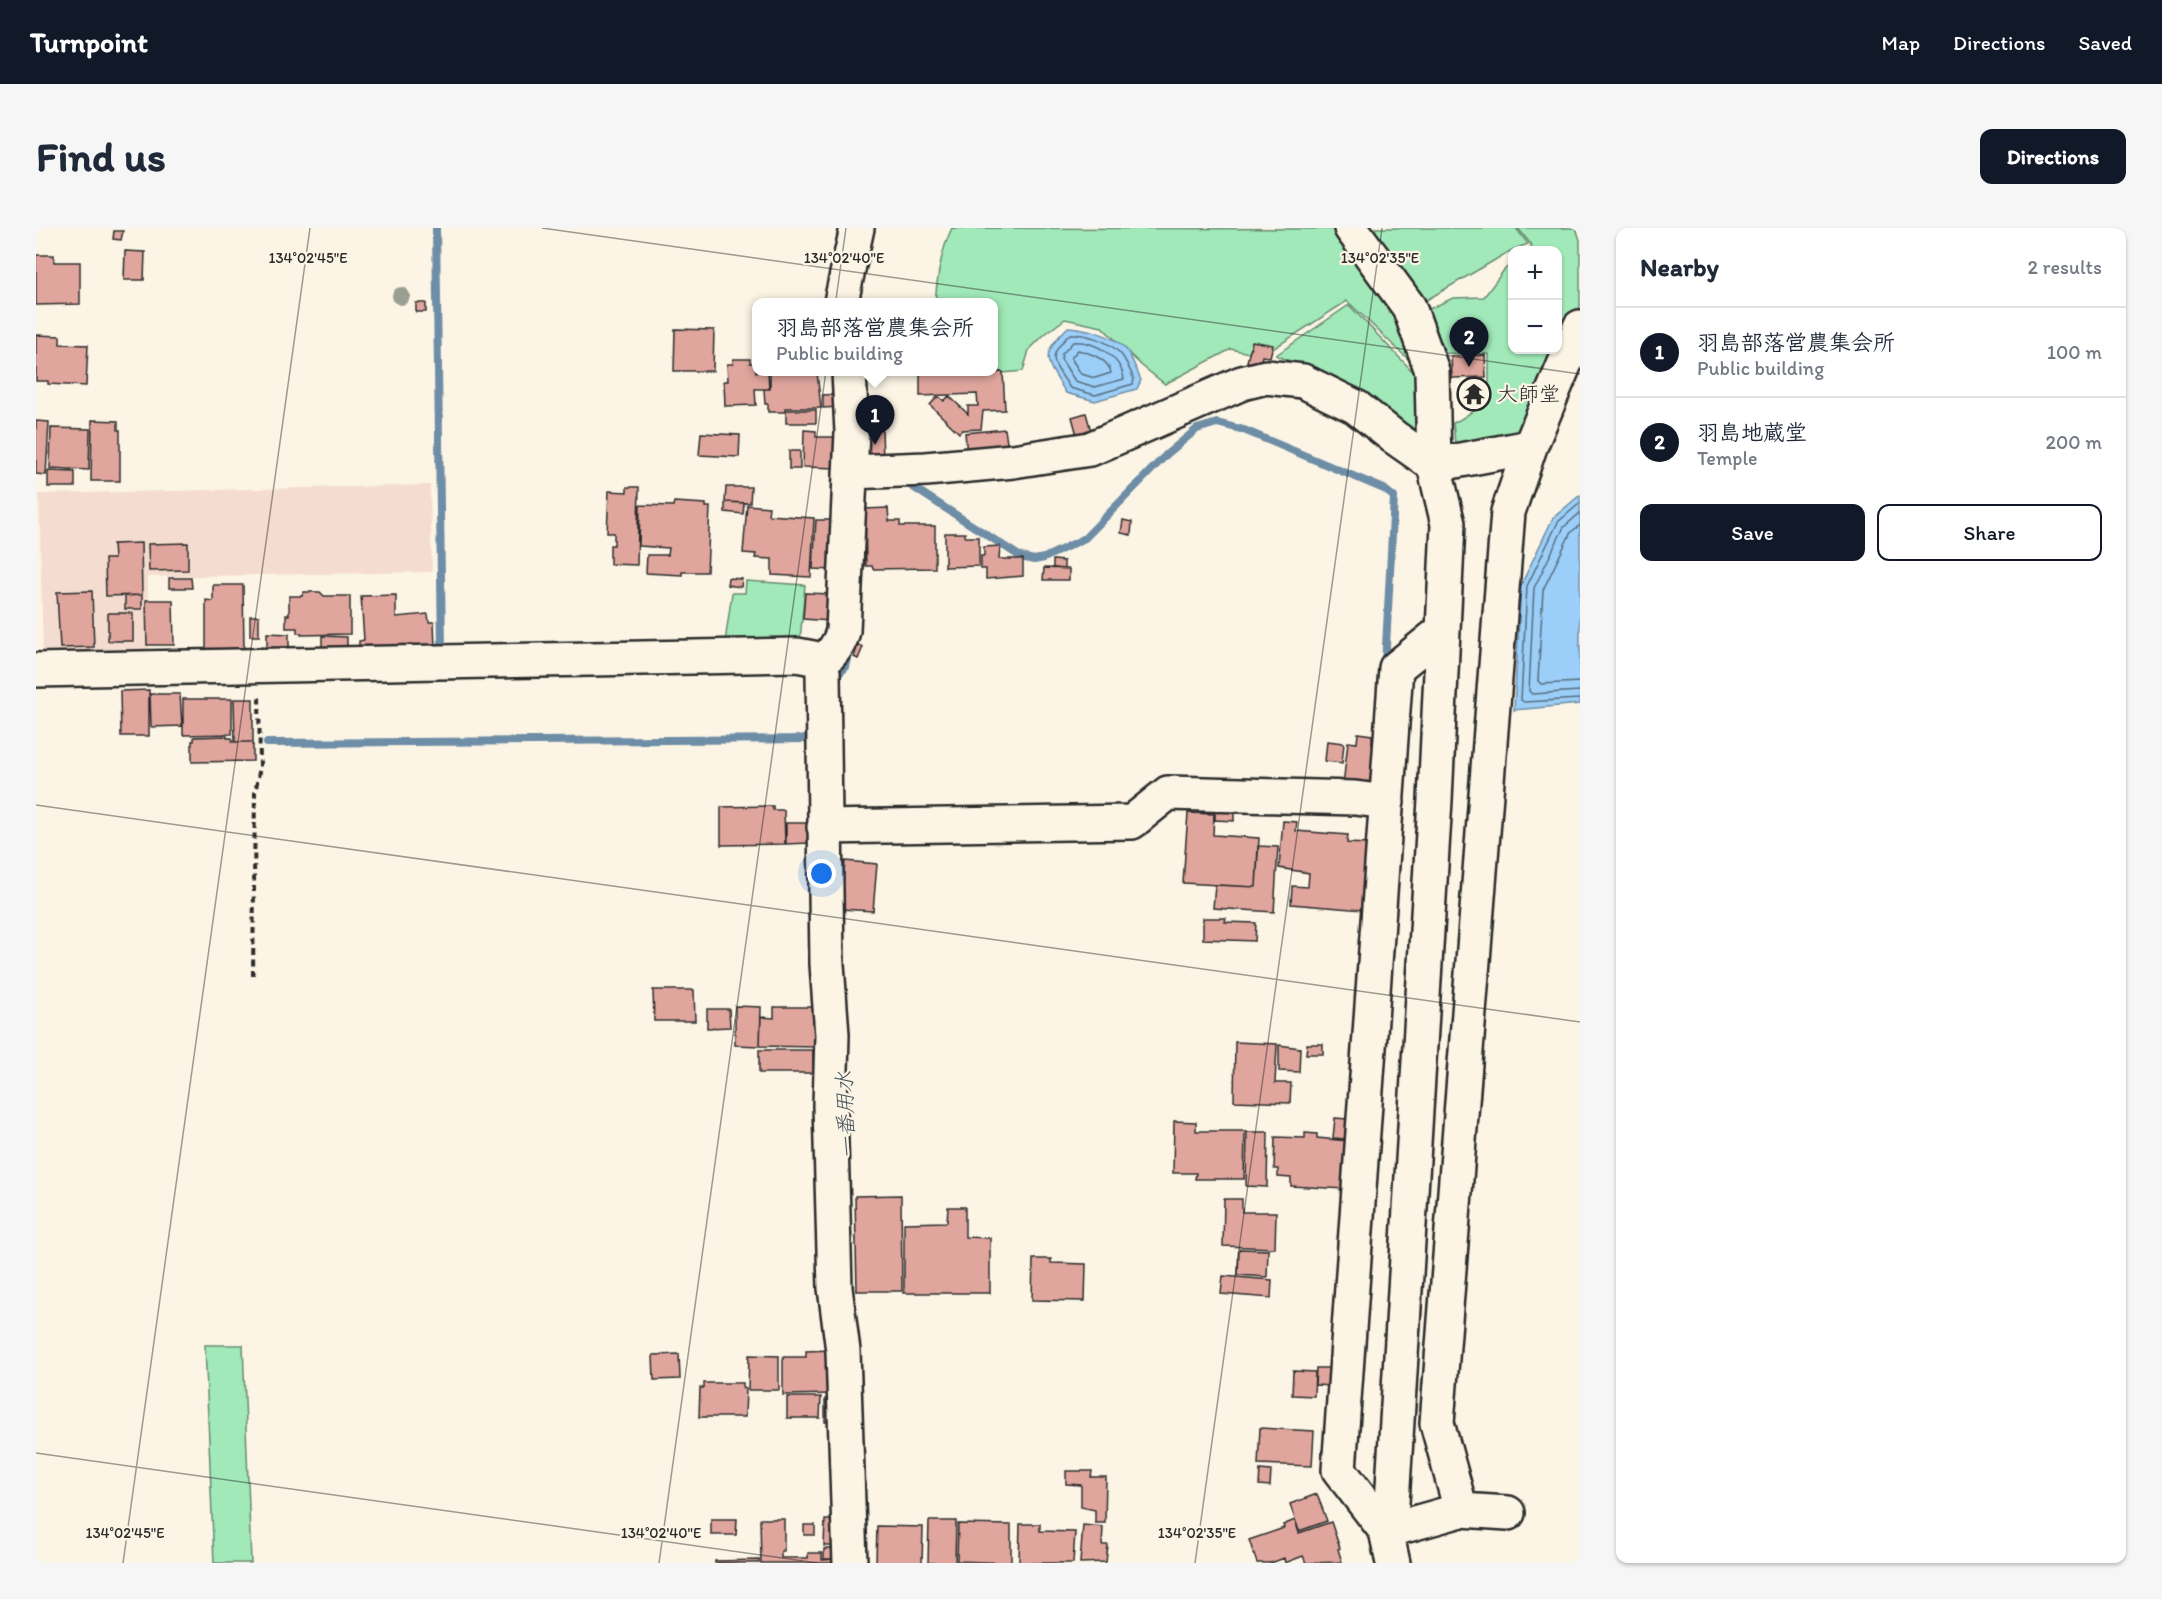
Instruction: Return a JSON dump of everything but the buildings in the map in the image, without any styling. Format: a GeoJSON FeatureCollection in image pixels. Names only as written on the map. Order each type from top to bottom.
{"type":"FeatureCollection","features":[{"type":"Feature","properties":{"kind":"street"},"geometry":{"type":"LineString","coordinates":[[842,298],[857,228]]}},
{"type":"Feature","properties":{"kind":"street"},"geometry":{"type":"LineString","coordinates":[[1351,228],[1409,307],[1432,370],[1434,465],[1448,524],[1411,1216],[1392,1503],[1386,1531],[1393,1563]]}},
{"type":"Feature","properties":{"kind":"street"},"geometry":{"type":"LineString","coordinates":[[1461,1510],[1437,1423],[1508,512],[1530,447],[1580,327]]}},
{"type":"Feature","properties":{"kind":"street"},"geometry":{"type":"LineString","coordinates":[[821,664],[835,650],[843,631],[855,472],[849,376]]}},
{"type":"Feature","properties":{"kind":"street"},"geometry":{"type":"LineString","coordinates":[[855,472],[1013,461],[1090,449],[1242,383],[1266,377],[1303,381],[1356,407],[1434,465],[1530,447]]}},
{"type":"Feature","properties":{"kind":"street"},"geometry":{"type":"LineString","coordinates":[[1386,1531],[1339,1470],[1379,801],[1396,668],[1443,630]]}},
{"type":"Feature","properties":{"kind":"street"},"geometry":{"type":"LineString","coordinates":[[36,670],[259,663],[378,664],[797,655],[813,658],[821,664],[832,827],[827,964],[832,1035],[830,1105],[835,1288],[843,1351],[850,1563]]}},
{"type":"Feature","properties":{"kind":"street"},"geometry":{"type":"LineString","coordinates":[[832,827],[1132,822],[1168,793],[1379,801]]}},
{"type":"Feature","properties":{"kind":"street"},"geometry":{"type":"LineString","coordinates":[[1386,1531],[1461,1510],[1508,1513]]}},
{"type":"Feature","properties":{"kind":"path"},"geometry":{"type":"LineString","coordinates":[[253,976],[255,793],[260,767],[259,663]]}},
{"type":"Feature","properties":{"kind":"shaded area"},"geometry":{"type":"Polygon","coordinates":[[[430,485],[432,572],[148,577],[149,656],[43,659],[39,494],[430,485]]]}},
{"type":"Feature","properties":{"kind":"green space"},"geometry":{"type":"Polygon","coordinates":[[[952,228],[1332,229],[1379,280],[1419,359],[1410,361],[1347,301],[1262,356],[1231,349],[1165,384],[1142,366],[1102,327],[1065,319],[1029,350],[1023,371],[1003,373],[998,371],[998,298],[935,298],[945,245],[952,228]]]}},
{"type":"Feature","properties":{"kind":"green space"},"geometry":{"type":"Polygon","coordinates":[[[1364,228],[1516,228],[1528,244],[1508,246],[1508,252],[1418,305],[1364,228]]]}},
{"type":"Feature","properties":{"kind":"green space"},"geometry":{"type":"Polygon","coordinates":[[[1518,228],[1576,228],[1580,240],[1580,306],[1562,345],[1562,246],[1532,246],[1518,228]]]}},
{"type":"Feature","properties":{"kind":"green space"},"geometry":{"type":"Polygon","coordinates":[[[1508,266],[1508,354],[1558,354],[1522,433],[1455,443],[1453,423],[1489,403],[1489,354],[1437,353],[1418,314],[1453,298],[1484,297],[1508,266]]]}},
{"type":"Feature","properties":{"kind":"green space"},"geometry":{"type":"Polygon","coordinates":[[[1349,305],[1418,377],[1423,431],[1415,435],[1340,383],[1276,355],[1349,305]]]}},
{"type":"Feature","properties":{"kind":"green space"},"geometry":{"type":"Polygon","coordinates":[[[746,581],[805,585],[800,641],[725,642],[732,593],[745,593],[746,581]]]}},
{"type":"Feature","properties":{"kind":"green space"},"geometry":{"type":"Polygon","coordinates":[[[205,1345],[243,1345],[251,1563],[214,1563],[205,1345]]]}},
{"type":"Feature","properties":{"kind":"water"},"geometry":{"type":"Polygon","coordinates":[[[1068,327],[1099,333],[1121,344],[1126,349],[1141,380],[1137,389],[1095,401],[1066,393],[1048,359],[1052,345],[1068,327]]]}},
{"type":"Feature","properties":{"kind":"water"},"geometry":{"type":"Polygon","coordinates":[[[1580,495],[1580,704],[1514,710],[1521,585],[1553,518],[1580,495]]]}},
{"type":"Feature","properties":{"kind":"waterway"},"geometry":{"type":"LineString","coordinates":[[436,228],[442,648],[450,648]]}},
{"type":"Feature","properties":{"kind":"waterway"},"geometry":{"type":"LineString","coordinates":[[901,483],[905,482],[1021,557],[1034,560],[1044,558],[1085,538],[1167,454],[1197,429],[1217,423],[1244,430],[1384,489],[1394,497],[1385,665]]}},
{"type":"Feature","properties":{"kind":"waterway"},"geometry":{"type":"LineString","coordinates":[[835,677],[846,667],[850,650]]}},
{"type":"Feature","properties":{"kind":"waterway"},"geometry":{"type":"LineString","coordinates":[[267,743],[815,739]]}},
{"type":"Feature","properties":{"kind":"place","name":"羽島地蔵堂"},"geometry":{"type":"Point","coordinates":[1469,367]}},
{"type":"Feature","properties":{"kind":"place","name":"大師堂"},"geometry":{"type":"Point","coordinates":[1474,394]}},
{"type":"Feature","properties":{"kind":"place","name":"羽島部落営農集会所"},"geometry":{"type":"Point","coordinates":[875,445]}},
{"type":"Feature","properties":{"kind":"water label","name":"一番用水"},"geometry":{"type":"Point","coordinates":[845,1115]}}]}
